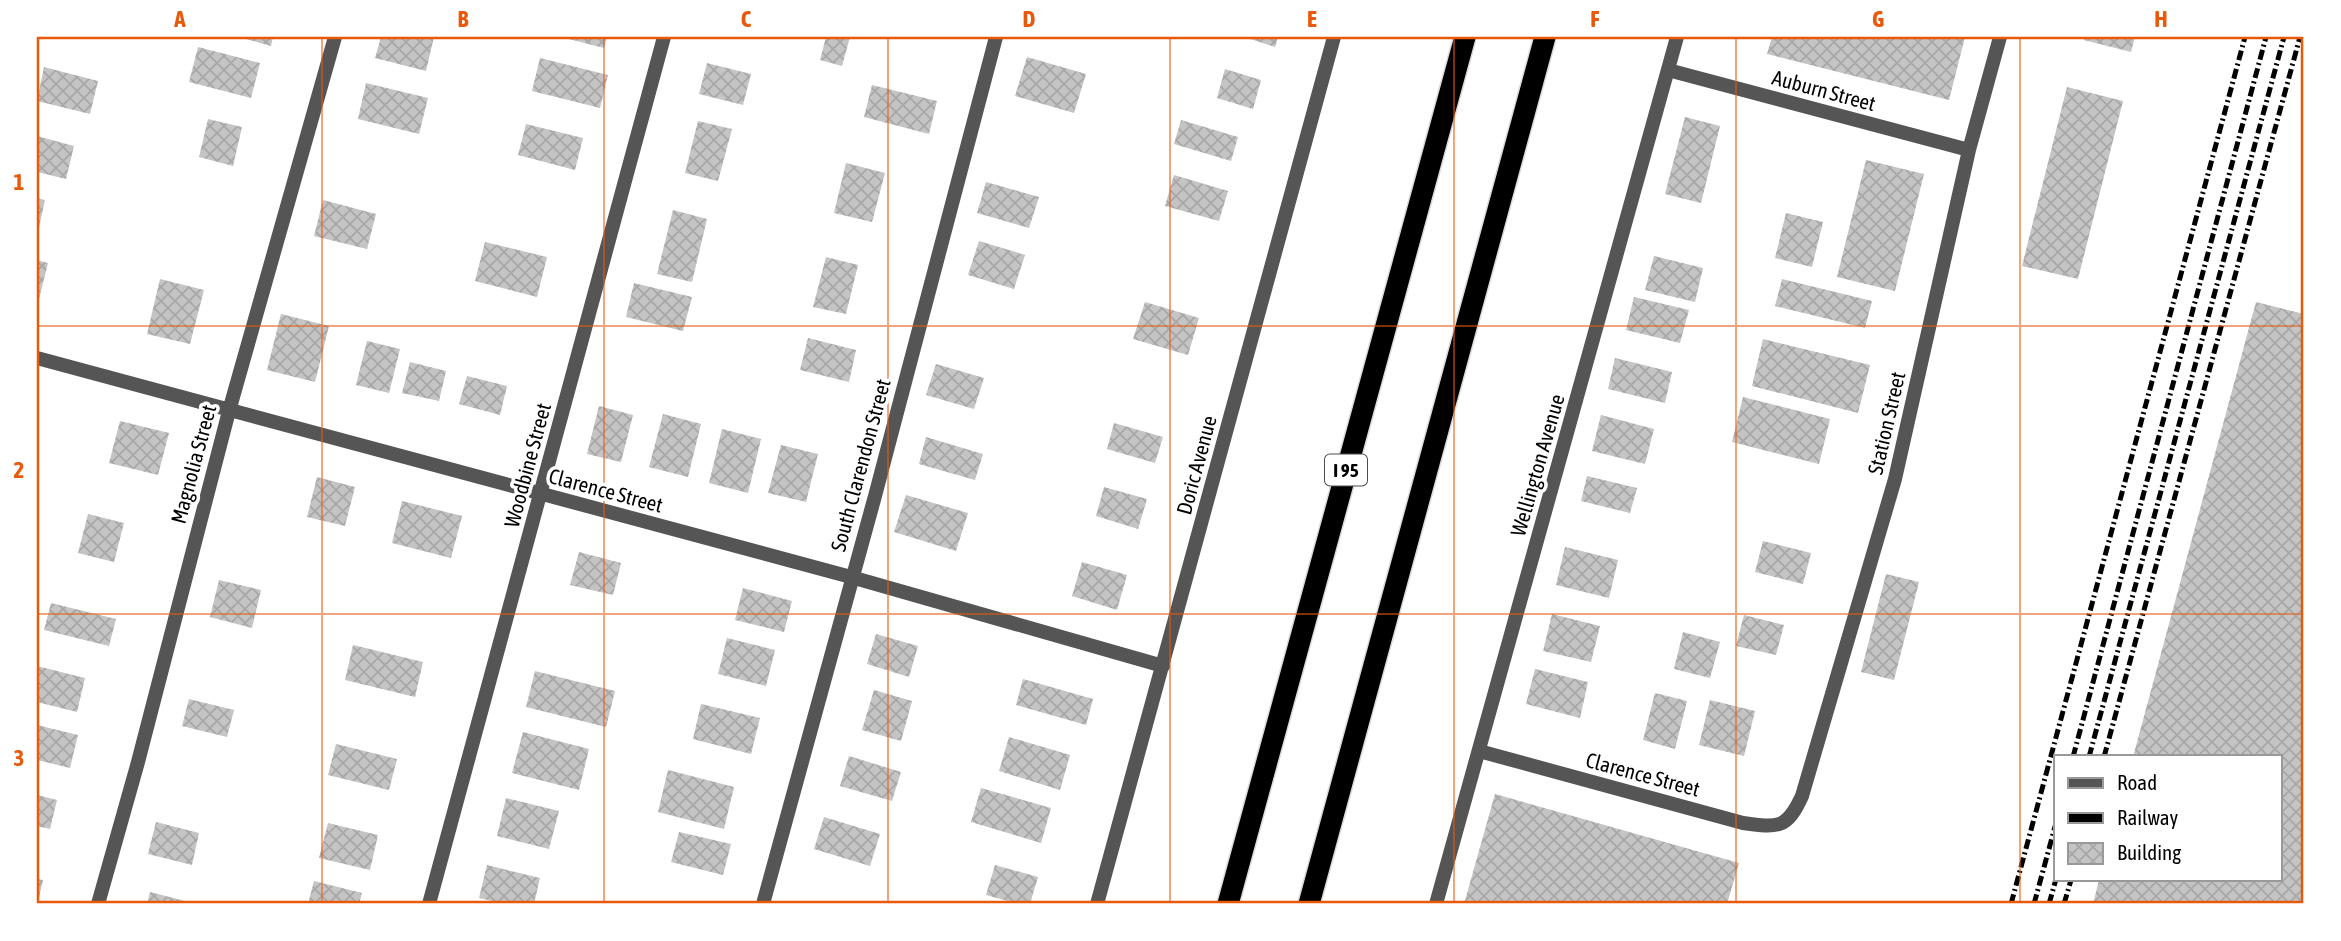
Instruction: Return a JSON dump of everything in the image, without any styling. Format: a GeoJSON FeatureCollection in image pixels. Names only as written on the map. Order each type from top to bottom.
{"type":"FeatureCollection","features":[{"type":"Feature","properties":{"kind":"highway","name":"I 95"},"geometry":{"type":"LineString","coordinates":[[1228,904],[1465,37]]}},
{"type":"Feature","properties":{"kind":"highway"},"geometry":{"type":"LineString","coordinates":[[1309,904],[1545,37]]}},
{"type":"Feature","properties":{"kind":"street","name":"Magnolia Street"},"geometry":{"type":"LineString","coordinates":[[98,904],[138,762],[229,411],[335,37]]}},
{"type":"Feature","properties":{"kind":"street","name":"Woodbine Street"},"geometry":{"type":"LineString","coordinates":[[429,904],[663,37]]}},
{"type":"Feature","properties":{"kind":"street","name":"South Clarendon Street"},"geometry":{"type":"LineString","coordinates":[[763,904],[996,37]]}},
{"type":"Feature","properties":{"kind":"street","name":"Doric Avenue"},"geometry":{"type":"LineString","coordinates":[[1097,904],[1334,37]]}},
{"type":"Feature","properties":{"kind":"street","name":"Wellington Avenue"},"geometry":{"type":"LineString","coordinates":[[1436,904],[1677,37]]}},
{"type":"Feature","properties":{"kind":"street","name":"Station Street"},"geometry":{"type":"LineString","coordinates":[[1794,814],[1802,796],[1895,479],[1969,150],[2000,37]]}},
{"type":"Feature","properties":{"kind":"street","name":"Auburn Street"},"geometry":{"type":"LineString","coordinates":[[1668,70],[1969,150]]}},
{"type":"Feature","properties":{"kind":"street","name":"Clarence Street"},"geometry":{"type":"LineString","coordinates":[[37,358],[851,577],[1163,666]]}},
{"type":"Feature","properties":{"kind":"street","name":"Clarence Street"},"geometry":{"type":"LineString","coordinates":[[1479,751],[1743,823],[1775,825],[1789,821],[1794,814]]}},
{"type":"Feature","properties":{"kind":"building"},"geometry":{"type":"Polygon","coordinates":[[[239,37],[273,37],[271,46],[239,37]]]}},
{"type":"Feature","properties":{"kind":"building"},"geometry":{"type":"Polygon","coordinates":[[[381,37],[434,37],[426,71],[375,58],[381,37]]]}},
{"type":"Feature","properties":{"kind":"building"},"geometry":{"type":"Polygon","coordinates":[[[561,37],[607,37],[604,48],[561,37]]]}},
{"type":"Feature","properties":{"kind":"building"},"geometry":{"type":"Polygon","coordinates":[[[826,37],[850,37],[842,66],[820,60],[826,37]]]}},
{"type":"Feature","properties":{"kind":"building"},"geometry":{"type":"Polygon","coordinates":[[[1244,37],[1278,37],[1275,47],[1244,37]]]}},
{"type":"Feature","properties":{"kind":"building"},"geometry":{"type":"Polygon","coordinates":[[[1772,37],[1965,37],[1949,100],[1767,54],[1772,37]]]}},
{"type":"Feature","properties":{"kind":"building"},"geometry":{"type":"Polygon","coordinates":[[[2085,37],[2135,37],[2131,52],[2084,40],[2085,37]]]}},
{"type":"Feature","properties":{"kind":"building"},"geometry":{"type":"Polygon","coordinates":[[[198,47],[260,63],[251,98],[189,82],[198,47]]]}},
{"type":"Feature","properties":{"kind":"building"},"geometry":{"type":"Polygon","coordinates":[[[1027,57],[1086,74],[1074,113],[1015,96],[1027,57]]]}},
{"type":"Feature","properties":{"kind":"building"},"geometry":{"type":"Polygon","coordinates":[[[540,58],[608,75],[600,108],[532,91],[540,58]]]}},
{"type":"Feature","properties":{"kind":"building"},"geometry":{"type":"Polygon","coordinates":[[[707,63],[751,74],[743,105],[699,94],[707,63]]]}},
{"type":"Feature","properties":{"kind":"building"},"geometry":{"type":"Polygon","coordinates":[[[44,67],[98,81],[90,114],[37,101],[44,67]]]}},
{"type":"Feature","properties":{"kind":"building"},"geometry":{"type":"Polygon","coordinates":[[[1225,69],[1261,80],[1253,109],[1217,98],[1225,69]]]}},
{"type":"Feature","properties":{"kind":"building"},"geometry":{"type":"Polygon","coordinates":[[[366,83],[428,98],[419,134],[358,119],[366,83]]]}},
{"type":"Feature","properties":{"kind":"building"},"geometry":{"type":"Polygon","coordinates":[[[872,85],[937,101],[929,134],[864,117],[872,85]]]}},
{"type":"Feature","properties":{"kind":"building"},"geometry":{"type":"Polygon","coordinates":[[[2067,87],[2123,101],[2078,279],[2022,266],[2067,87]]]}},
{"type":"Feature","properties":{"kind":"building"},"geometry":{"type":"Polygon","coordinates":[[[1685,117],[1720,126],[1701,203],[1665,194],[1685,117]]]}},
{"type":"Feature","properties":{"kind":"building"},"geometry":{"type":"Polygon","coordinates":[[[208,119],[242,127],[233,166],[199,157],[208,119]]]}},
{"type":"Feature","properties":{"kind":"building"},"geometry":{"type":"Polygon","coordinates":[[[1181,120],[1238,137],[1231,161],[1174,144],[1181,120]]]}},
{"type":"Feature","properties":{"kind":"building"},"geometry":{"type":"Polygon","coordinates":[[[698,121],[732,129],[718,181],[685,173],[698,121]]]}},
{"type":"Feature","properties":{"kind":"building"},"geometry":{"type":"Polygon","coordinates":[[[526,124],[583,138],[575,170],[518,155],[526,124]]]}},
{"type":"Feature","properties":{"kind":"building"},"geometry":{"type":"Polygon","coordinates":[[[37,136],[74,146],[66,179],[37,172],[37,136]]]}},
{"type":"Feature","properties":{"kind":"building"},"geometry":{"type":"Polygon","coordinates":[[[1866,160],[1924,174],[1895,291],[1837,277],[1866,160]]]}},
{"type":"Feature","properties":{"kind":"building"},"geometry":{"type":"Polygon","coordinates":[[[846,163],[885,173],[872,222],[834,213],[846,163]]]}},
{"type":"Feature","properties":{"kind":"building"},"geometry":{"type":"Polygon","coordinates":[[[1174,175],[1228,191],[1219,221],[1165,206],[1174,175]]]}},
{"type":"Feature","properties":{"kind":"building"},"geometry":{"type":"Polygon","coordinates":[[[986,182],[1039,197],[1029,228],[977,213],[986,182]]]}},
{"type":"Feature","properties":{"kind":"building"},"geometry":{"type":"Polygon","coordinates":[[[37,198],[45,200],[38,232],[37,232],[37,198]]]}},
{"type":"Feature","properties":{"kind":"building"},"geometry":{"type":"Polygon","coordinates":[[[323,200],[376,214],[367,249],[314,236],[323,200]]]}},
{"type":"Feature","properties":{"kind":"building"},"geometry":{"type":"Polygon","coordinates":[[[673,210],[707,219],[692,282],[657,274],[673,210]]]}},
{"type":"Feature","properties":{"kind":"building"},"geometry":{"type":"Polygon","coordinates":[[[1786,213],[1823,222],[1812,267],[1775,258],[1786,213]]]}},
{"type":"Feature","properties":{"kind":"building"},"geometry":{"type":"Polygon","coordinates":[[[979,241],[1025,255],[1014,289],[968,275],[979,241]]]}},
{"type":"Feature","properties":{"kind":"building"},"geometry":{"type":"Polygon","coordinates":[[[485,242],[547,257],[537,297],[475,281],[485,242]]]}},
{"type":"Feature","properties":{"kind":"building"},"geometry":{"type":"Polygon","coordinates":[[[1654,256],[1703,268],[1695,302],[1645,290],[1654,256]]]}},
{"type":"Feature","properties":{"kind":"building"},"geometry":{"type":"Polygon","coordinates":[[[826,257],[858,265],[846,314],[813,307],[826,257]]]}},
{"type":"Feature","properties":{"kind":"building"},"geometry":{"type":"Polygon","coordinates":[[[37,260],[48,263],[38,303],[37,303],[37,260]]]}},
{"type":"Feature","properties":{"kind":"building"},"geometry":{"type":"Polygon","coordinates":[[[160,279],[204,290],[190,344],[147,334],[160,279]]]}},
{"type":"Feature","properties":{"kind":"building"},"geometry":{"type":"Polygon","coordinates":[[[1782,279],[1872,301],[1865,328],[1775,306],[1782,279]]]}},
{"type":"Feature","properties":{"kind":"building"},"geometry":{"type":"Polygon","coordinates":[[[634,283],[692,297],[683,331],[626,317],[634,283]]]}},
{"type":"Feature","properties":{"kind":"building"},"geometry":{"type":"Polygon","coordinates":[[[1634,297],[1689,310],[1680,343],[1626,330],[1634,297]]]}},
{"type":"Feature","properties":{"kind":"building"},"geometry":{"type":"Polygon","coordinates":[[[1145,302],[1199,318],[1188,355],[1133,339],[1145,302]]]}},
{"type":"Feature","properties":{"kind":"building"},"geometry":{"type":"Polygon","coordinates":[[[2256,302],[2304,314],[2304,904],[2093,904],[2099,881],[2282,881],[2282,755],[2134,755],[2256,302]]]}},
{"type":"Feature","properties":{"kind":"building"},"geometry":{"type":"Polygon","coordinates":[[[281,314],[329,326],[315,382],[267,370],[281,314]]]}},
{"type":"Feature","properties":{"kind":"building"},"geometry":{"type":"Polygon","coordinates":[[[808,338],[856,350],[849,382],[800,370],[808,338]]]}},
{"type":"Feature","properties":{"kind":"building"},"geometry":{"type":"Polygon","coordinates":[[[1763,339],[1870,365],[1858,413],[1752,386],[1763,339]]]}},
{"type":"Feature","properties":{"kind":"building"},"geometry":{"type":"Polygon","coordinates":[[[367,341],[400,349],[389,393],[356,385],[367,341]]]}},
{"type":"Feature","properties":{"kind":"building"},"geometry":{"type":"Polygon","coordinates":[[[1615,358],[1672,372],[1665,403],[1608,389],[1615,358]]]}},
{"type":"Feature","properties":{"kind":"building"},"geometry":{"type":"Polygon","coordinates":[[[410,362],[446,371],[439,401],[402,393],[410,362]]]}},
{"type":"Feature","properties":{"kind":"building"},"geometry":{"type":"Polygon","coordinates":[[[936,364],[984,378],[974,409],[926,395],[936,364]]]}},
{"type":"Feature","properties":{"kind":"building"},"geometry":{"type":"Polygon","coordinates":[[[467,376],[507,386],[500,415],[459,404],[467,376]]]}},
{"type":"Feature","properties":{"kind":"building"},"geometry":{"type":"Polygon","coordinates":[[[1743,397],[1830,419],[1819,464],[1732,442],[1743,397]]]}},
{"type":"Feature","properties":{"kind":"building"},"geometry":{"type":"Polygon","coordinates":[[[599,406],[633,415],[621,462],[587,454],[599,406]]]}},
{"type":"Feature","properties":{"kind":"building"},"geometry":{"type":"Polygon","coordinates":[[[663,414],[701,424],[688,477],[649,467],[663,414]]]}},
{"type":"Feature","properties":{"kind":"building"},"geometry":{"type":"Polygon","coordinates":[[[1601,415],[1654,429],[1645,464],[1592,451],[1601,415]]]}},
{"type":"Feature","properties":{"kind":"building"},"geometry":{"type":"Polygon","coordinates":[[[120,421],[169,433],[158,475],[109,463],[120,421]]]}},
{"type":"Feature","properties":{"kind":"building"},"geometry":{"type":"Polygon","coordinates":[[[1114,423],[1163,437],[1155,463],[1107,449],[1114,423]]]}},
{"type":"Feature","properties":{"kind":"building"},"geometry":{"type":"Polygon","coordinates":[[[722,429],[761,439],[748,493],[709,483],[722,429]]]}},
{"type":"Feature","properties":{"kind":"building"},"geometry":{"type":"Polygon","coordinates":[[[926,437],[983,454],[975,480],[919,464],[926,437]]]}},
{"type":"Feature","properties":{"kind":"building"},"geometry":{"type":"Polygon","coordinates":[[[781,445],[818,454],[806,502],[768,493],[781,445]]]}},
{"type":"Feature","properties":{"kind":"building"},"geometry":{"type":"Polygon","coordinates":[[[1587,476],[1637,488],[1630,513],[1581,501],[1587,476]]]}},
{"type":"Feature","properties":{"kind":"building"},"geometry":{"type":"Polygon","coordinates":[[[317,477],[355,487],[345,526],[307,517],[317,477]]]}},
{"type":"Feature","properties":{"kind":"building"},"geometry":{"type":"Polygon","coordinates":[[[1104,487],[1147,499],[1138,529],[1096,516],[1104,487]]]}},
{"type":"Feature","properties":{"kind":"building"},"geometry":{"type":"Polygon","coordinates":[[[906,495],[968,513],[956,551],[894,532],[906,495]]]}},
{"type":"Feature","properties":{"kind":"building"},"geometry":{"type":"Polygon","coordinates":[[[402,501],[462,516],[451,558],[392,543],[402,501]]]}},
{"type":"Feature","properties":{"kind":"building"},"geometry":{"type":"Polygon","coordinates":[[[88,514],[124,523],[114,562],[78,553],[88,514]]]}},
{"type":"Feature","properties":{"kind":"building"},"geometry":{"type":"Polygon","coordinates":[[[1763,541],[1811,553],[1803,584],[1755,572],[1763,541]]]}},
{"type":"Feature","properties":{"kind":"building"},"geometry":{"type":"Polygon","coordinates":[[[1565,547],[1618,560],[1609,598],[1556,585],[1565,547]]]}},
{"type":"Feature","properties":{"kind":"building"},"geometry":{"type":"Polygon","coordinates":[[[579,552],[621,563],[613,595],[570,585],[579,552]]]}},
{"type":"Feature","properties":{"kind":"building"},"geometry":{"type":"Polygon","coordinates":[[[1082,562],[1127,575],[1117,610],[1072,596],[1082,562]]]}},
{"type":"Feature","properties":{"kind":"building"},"geometry":{"type":"Polygon","coordinates":[[[1886,574],[1919,582],[1894,680],[1861,672],[1886,574]]]}},
{"type":"Feature","properties":{"kind":"building"},"geometry":{"type":"Polygon","coordinates":[[[219,580],[261,590],[252,628],[210,617],[219,580]]]}},
{"type":"Feature","properties":{"kind":"building"},"geometry":{"type":"Polygon","coordinates":[[[743,588],[792,601],[784,632],[735,620],[743,588]]]}},
{"type":"Feature","properties":{"kind":"building"},"geometry":{"type":"Polygon","coordinates":[[[51,603],[116,619],[109,646],[44,630],[51,603]]]}},
{"type":"Feature","properties":{"kind":"building"},"geometry":{"type":"Polygon","coordinates":[[[1552,614],[1600,626],[1591,662],[1543,651],[1552,614]]]}},
{"type":"Feature","properties":{"kind":"building"},"geometry":{"type":"Polygon","coordinates":[[[1744,615],[1784,625],[1776,655],[1736,646],[1744,615]]]}},
{"type":"Feature","properties":{"kind":"building"},"geometry":{"type":"Polygon","coordinates":[[[1683,632],[1720,642],[1710,678],[1674,669],[1683,632]]]}},
{"type":"Feature","properties":{"kind":"building"},"geometry":{"type":"Polygon","coordinates":[[[876,634],[918,646],[909,677],[867,664],[876,634]]]}},
{"type":"Feature","properties":{"kind":"building"},"geometry":{"type":"Polygon","coordinates":[[[727,638],[775,650],[766,686],[718,674],[727,638]]]}},
{"type":"Feature","properties":{"kind":"building"},"geometry":{"type":"Polygon","coordinates":[[[353,645],[423,662],[415,697],[345,680],[353,645]]]}},
{"type":"Feature","properties":{"kind":"building"},"geometry":{"type":"Polygon","coordinates":[[[37,666],[85,678],[77,712],[37,702],[37,666]]]}},
{"type":"Feature","properties":{"kind":"building"},"geometry":{"type":"Polygon","coordinates":[[[1535,669],[1588,682],[1580,718],[1526,704],[1535,669]]]}},
{"type":"Feature","properties":{"kind":"building"},"geometry":{"type":"Polygon","coordinates":[[[535,671],[615,691],[606,727],[526,707],[535,671]]]}},
{"type":"Feature","properties":{"kind":"building"},"geometry":{"type":"Polygon","coordinates":[[[1023,679],[1093,699],[1086,725],[1016,705],[1023,679]]]}},
{"type":"Feature","properties":{"kind":"building"},"geometry":{"type":"Polygon","coordinates":[[[874,690],[912,701],[901,741],[862,730],[874,690]]]}},
{"type":"Feature","properties":{"kind":"building"},"geometry":{"type":"Polygon","coordinates":[[[1655,693],[1687,701],[1675,749],[1643,740],[1655,693]]]}},
{"type":"Feature","properties":{"kind":"building"},"geometry":{"type":"Polygon","coordinates":[[[189,699],[234,710],[227,737],[182,726],[189,699]]]}},
{"type":"Feature","properties":{"kind":"building"},"geometry":{"type":"Polygon","coordinates":[[[1710,700],[1755,711],[1744,756],[1699,745],[1710,700]]]}},
{"type":"Feature","properties":{"kind":"building"},"geometry":{"type":"Polygon","coordinates":[[[701,704],[760,718],[751,754],[693,739],[701,704]]]}},
{"type":"Feature","properties":{"kind":"building"},"geometry":{"type":"Polygon","coordinates":[[[37,725],[78,735],[70,768],[37,760],[37,725]]]}},
{"type":"Feature","properties":{"kind":"building"},"geometry":{"type":"Polygon","coordinates":[[[523,732],[589,749],[579,790],[512,773],[523,732]]]}},
{"type":"Feature","properties":{"kind":"building"},"geometry":{"type":"Polygon","coordinates":[[[1009,737],[1070,755],[1060,790],[999,771],[1009,737]]]}},
{"type":"Feature","properties":{"kind":"building"},"geometry":{"type":"Polygon","coordinates":[[[336,744],[397,759],[389,790],[328,775],[336,744]]]}},
{"type":"Feature","properties":{"kind":"building"},"geometry":{"type":"Polygon","coordinates":[[[849,756],[901,772],[892,801],[840,786],[849,756]]]}},
{"type":"Feature","properties":{"kind":"building"},"geometry":{"type":"Polygon","coordinates":[[[668,770],[734,787],[724,829],[658,812],[668,770]]]}},
{"type":"Feature","properties":{"kind":"building"},"geometry":{"type":"Polygon","coordinates":[[[981,788],[1051,808],[1041,843],[971,822],[981,788]]]}},
{"type":"Feature","properties":{"kind":"building"},"geometry":{"type":"Polygon","coordinates":[[[1495,794],[1739,863],[1727,904],[1464,904],[1495,794]]]}},
{"type":"Feature","properties":{"kind":"building"},"geometry":{"type":"Polygon","coordinates":[[[37,795],[57,800],[50,829],[37,826],[37,795]]]}},
{"type":"Feature","properties":{"kind":"building"},"geometry":{"type":"Polygon","coordinates":[[[506,798],[559,811],[549,849],[497,836],[506,798]]]}},
{"type":"Feature","properties":{"kind":"building"},"geometry":{"type":"Polygon","coordinates":[[[824,817],[880,834],[870,866],[814,849],[824,817]]]}},
{"type":"Feature","properties":{"kind":"building"},"geometry":{"type":"Polygon","coordinates":[[[156,822],[199,833],[192,865],[148,854],[156,822]]]}},
{"type":"Feature","properties":{"kind":"building"},"geometry":{"type":"Polygon","coordinates":[[[328,823],[378,835],[370,870],[319,858],[328,823]]]}},
{"type":"Feature","properties":{"kind":"building"},"geometry":{"type":"Polygon","coordinates":[[[679,832],[731,844],[723,875],[671,862],[679,832]]]}},
{"type":"Feature","properties":{"kind":"building"},"geometry":{"type":"Polygon","coordinates":[[[487,865],[540,878],[534,904],[505,904],[479,898],[487,865]]]}},
{"type":"Feature","properties":{"kind":"building"},"geometry":{"type":"Polygon","coordinates":[[[995,865],[1038,877],[1030,904],[1019,904],[986,895],[995,865]]]}},
{"type":"Feature","properties":{"kind":"building"},"geometry":{"type":"Polygon","coordinates":[[[37,879],[43,880],[38,902],[37,902],[37,879]]]}},
{"type":"Feature","properties":{"kind":"building"},"geometry":{"type":"Polygon","coordinates":[[[314,881],[362,893],[359,904],[308,904],[314,881]]]}},
{"type":"Feature","properties":{"kind":"building"},"geometry":{"type":"Polygon","coordinates":[[[150,892],[193,903],[193,904],[147,904],[150,892]]]}},
{"type":"Feature","properties":{"kind":"railway"},"geometry":{"type":"LineString","coordinates":[[2011,904],[2245,37]]}},
{"type":"Feature","properties":{"kind":"railway"},"geometry":{"type":"LineString","coordinates":[[2074,755],[2266,37]]}},
{"type":"Feature","properties":{"kind":"railway"},"geometry":{"type":"LineString","coordinates":[[2090,755],[2284,37]]}},
{"type":"Feature","properties":{"kind":"railway"},"geometry":{"type":"LineString","coordinates":[[2105,755],[2300,37]]}},
{"type":"Feature","properties":{"kind":"railway"},"geometry":{"type":"LineString","coordinates":[[2034,904],[2054,830]]}},
{"type":"Feature","properties":{"kind":"railway"},"geometry":{"type":"LineString","coordinates":[[2049,904],[2055,881]]}},
{"type":"Feature","properties":{"kind":"railway"},"geometry":{"type":"LineString","coordinates":[[2064,904],[2071,881]]}}]}
